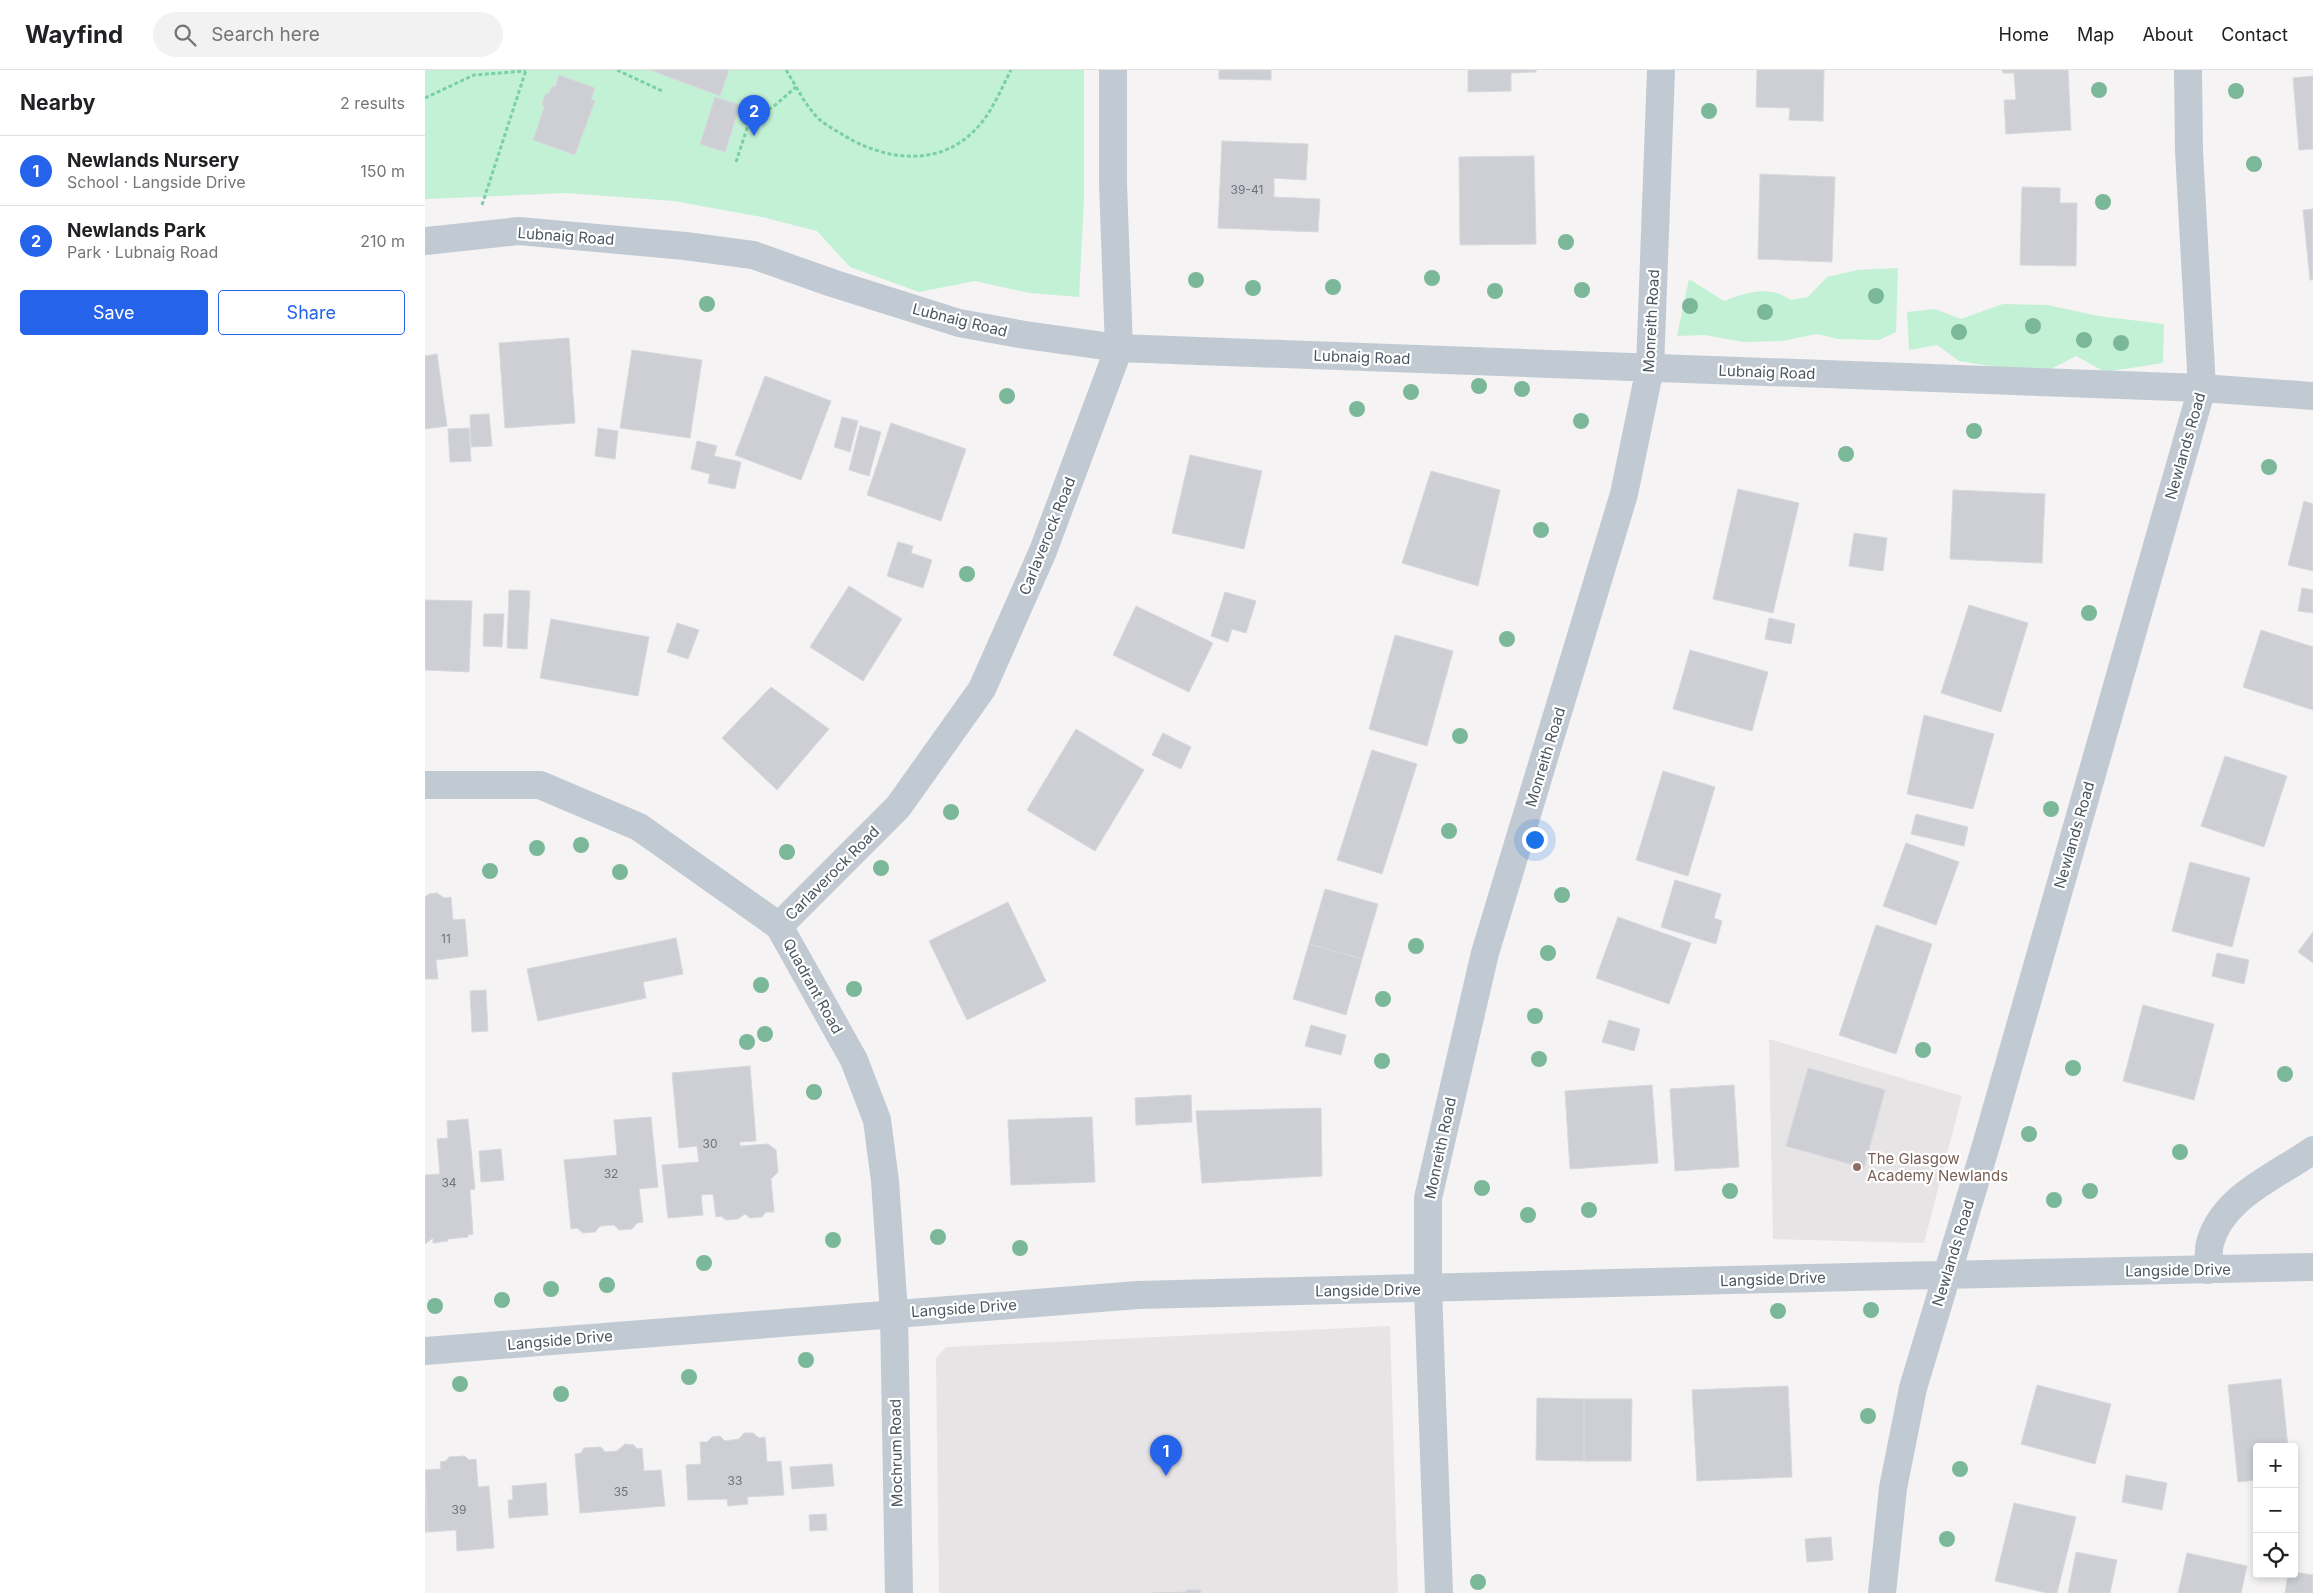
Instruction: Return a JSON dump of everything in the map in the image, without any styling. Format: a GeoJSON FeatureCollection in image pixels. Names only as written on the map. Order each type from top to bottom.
{"type":"FeatureCollection","features":[{"type":"Feature","properties":{"kind":"street","name":"Carlaverock Road"},"geometry":{"type":"LineString","coordinates":[[779,926],[898,807],[982,689],[1043,551],[1119,348],[1113,184],[1113,70]]}},
{"type":"Feature","properties":{"kind":"street","name":"Monreith Road"},"geometry":{"type":"LineString","coordinates":[[1439,1593],[1428,1289],[1428,1198],[1485,953],[1624,494],[1650,368],[1661,70]]}},
{"type":"Feature","properties":{"kind":"street","name":"Newlands Road"},"geometry":{"type":"LineString","coordinates":[[1882,1593],[1893,1488],[1913,1388],[1945,1274],[1989,1133],[2202,388],[2189,151],[2187,70]]}},
{"type":"Feature","properties":{"kind":"street","name":"Lubnaig Road"},"geometry":{"type":"LineString","coordinates":[[425,241],[519,231],[685,246],[753,255],[832,283],[959,323],[1025,335],[1119,348],[2202,388],[2313,396]]}},
{"type":"Feature","properties":{"kind":"street","name":"Quadrant Road"},"geometry":{"type":"LineString","coordinates":[[425,785],[540,785],[639,827],[779,926],[854,1060],[877,1120],[885,1181],[894,1313]]}},
{"type":"Feature","properties":{"kind":"street"},"geometry":{"type":"LineString","coordinates":[[2208,1270],[2210,1244],[2218,1224],[2229,1209],[2241,1196],[2313,1150]]}},
{"type":"Feature","properties":{"kind":"street","name":"Langside Drive"},"geometry":{"type":"LineString","coordinates":[[425,1351],[1138,1295],[1428,1289],[1945,1274],[2313,1267]]}},
{"type":"Feature","properties":{"kind":"street","name":"Mochrum Road"},"geometry":{"type":"LineString","coordinates":[[894,1313],[899,1593]]}},
{"type":"Feature","properties":{"kind":"path"},"geometry":{"type":"LineString","coordinates":[[425,98],[474,75],[526,70],[491,172],[473,236]]}},
{"type":"Feature","properties":{"kind":"path"},"geometry":{"type":"LineString","coordinates":[[617,70],[662,91]]}},
{"type":"Feature","properties":{"kind":"path"},"geometry":{"type":"LineString","coordinates":[[786,70],[821,121],[859,145],[904,156],[931,155],[951,147],[973,132],[992,108],[1011,70]]}},
{"type":"Feature","properties":{"kind":"path"},"geometry":{"type":"LineString","coordinates":[[736,162],[749,122],[774,106],[796,87]]}},
{"type":"Feature","properties":{"kind":"shaded area","name":"The Glasgow Academy Newlands"},"geometry":{"type":"Polygon","coordinates":[[[1769,1039],[1962,1096],[1924,1243],[1773,1239],[1769,1039]]]}},
{"type":"Feature","properties":{"kind":"shaded area"},"geometry":{"type":"Polygon","coordinates":[[[1390,1326],[1398,1593],[939,1593],[936,1358],[946,1347],[1390,1326]]]}},
{"type":"Feature","properties":{"kind":"green space"},"geometry":{"type":"Polygon","coordinates":[[[425,70],[1084,70],[1084,198],[1079,297],[1030,293],[975,281],[919,292],[850,267],[817,231],[762,217],[674,201],[566,193],[425,199],[425,70]]]}},
{"type":"Feature","properties":{"kind":"green space"},"geometry":{"type":"Polygon","coordinates":[[[1898,268],[1896,332],[1879,340],[1838,339],[1817,334],[1782,341],[1744,342],[1704,335],[1677,336],[1689,279],[1724,301],[1741,295],[1766,291],[1783,295],[1791,300],[1808,297],[1827,277],[1858,270],[1898,268]]]}},
{"type":"Feature","properties":{"kind":"green space"},"geometry":{"type":"Polygon","coordinates":[[[2003,304],[2048,305],[2098,316],[2164,324],[2163,363],[2105,372],[2076,356],[2051,369],[2001,368],[1959,361],[1937,345],[1909,350],[1907,312],[1935,309],[1961,319],[2003,304]]]}},
{"type":"Feature","properties":{"kind":"building"},"geometry":{"type":"Polygon","coordinates":[[[650,70],[729,70],[720,96],[650,70]]]}},
{"type":"Feature","properties":{"kind":"building"},"geometry":{"type":"Polygon","coordinates":[[[1219,70],[1271,70],[1271,80],[1219,79],[1219,70]]]}},
{"type":"Feature","properties":{"kind":"building"},"geometry":{"type":"Polygon","coordinates":[[[1468,70],[1536,70],[1536,72],[1511,73],[1511,91],[1468,92],[1468,70]]]}},
{"type":"Feature","properties":{"kind":"building"},"geometry":{"type":"Polygon","coordinates":[[[1757,70],[1824,70],[1823,121],[1789,120],[1790,108],[1756,107],[1757,70]]]}},
{"type":"Feature","properties":{"kind":"building"},"geometry":{"type":"Polygon","coordinates":[[[2002,70],[2068,70],[2071,130],[2006,134],[2004,100],[2016,100],[2014,73],[2003,73],[2002,70]]]}},
{"type":"Feature","properties":{"kind":"building"},"geometry":{"type":"Polygon","coordinates":[[[559,75],[595,88],[591,100],[595,101],[575,155],[533,140],[544,108],[542,104],[545,95],[549,93],[552,86],[555,87],[559,75]]]}},
{"type":"Feature","properties":{"kind":"building"},"geometry":{"type":"Polygon","coordinates":[[[2313,76],[2313,149],[2299,150],[2293,78],[2313,76]]]}},
{"type":"Feature","properties":{"kind":"building"},"geometry":{"type":"Polygon","coordinates":[[[715,97],[740,105],[725,152],[700,144],[715,97]]]}},
{"type":"Feature","properties":{"kind":"building"},"geometry":{"type":"Polygon","coordinates":[[[1222,141],[1308,144],[1306,180],[1274,178],[1274,197],[1320,199],[1318,232],[1218,228],[1222,141]]]}},
{"type":"Feature","properties":{"kind":"building"},"geometry":{"type":"Polygon","coordinates":[[[1534,156],[1536,244],[1460,245],[1459,157],[1534,156]]]}},
{"type":"Feature","properties":{"kind":"building"},"geometry":{"type":"Polygon","coordinates":[[[1760,174],[1835,177],[1832,262],[1758,259],[1760,174]]]}},
{"type":"Feature","properties":{"kind":"building"},"geometry":{"type":"Polygon","coordinates":[[[2022,187],[2060,188],[2060,203],[2077,203],[2076,266],[2020,265],[2022,187]]]}},
{"type":"Feature","properties":{"kind":"building"},"geometry":{"type":"Polygon","coordinates":[[[2313,209],[2313,280],[2310,280],[2303,210],[2313,209]]]}},
{"type":"Feature","properties":{"kind":"building"},"geometry":{"type":"Polygon","coordinates":[[[569,338],[575,423],[505,428],[499,343],[569,338]]]}},
{"type":"Feature","properties":{"kind":"building"},"geometry":{"type":"Polygon","coordinates":[[[632,350],[702,360],[690,438],[620,428],[632,350]]]}},
{"type":"Feature","properties":{"kind":"building"},"geometry":{"type":"Polygon","coordinates":[[[437,354],[447,426],[425,429],[425,356],[437,354]]]}},
{"type":"Feature","properties":{"kind":"building"},"geometry":{"type":"Polygon","coordinates":[[[765,376],[831,401],[801,480],[735,455],[765,376]]]}},
{"type":"Feature","properties":{"kind":"building"},"geometry":{"type":"Polygon","coordinates":[[[489,414],[492,446],[471,447],[470,415],[489,414]]]}},
{"type":"Feature","properties":{"kind":"building"},"geometry":{"type":"Polygon","coordinates":[[[842,417],[858,421],[850,452],[834,447],[842,417]]]}},
{"type":"Feature","properties":{"kind":"building"},"geometry":{"type":"Polygon","coordinates":[[[891,423],[966,449],[941,521],[867,495],[891,423]]]}},
{"type":"Feature","properties":{"kind":"building"},"geometry":{"type":"Polygon","coordinates":[[[860,426],[881,432],[869,476],[849,470],[860,426]]]}},
{"type":"Feature","properties":{"kind":"building"},"geometry":{"type":"Polygon","coordinates":[[[469,428],[471,461],[450,462],[448,429],[469,428]]]}},
{"type":"Feature","properties":{"kind":"building"},"geometry":{"type":"Polygon","coordinates":[[[598,428],[618,431],[615,459],[595,456],[598,428]]]}},
{"type":"Feature","properties":{"kind":"building"},"geometry":{"type":"Polygon","coordinates":[[[697,441],[717,446],[714,456],[741,462],[735,489],[708,483],[710,474],[691,469],[697,441]]]}},
{"type":"Feature","properties":{"kind":"building"},"geometry":{"type":"Polygon","coordinates":[[[1190,455],[1262,471],[1244,549],[1172,533],[1190,455]]]}},
{"type":"Feature","properties":{"kind":"building"},"geometry":{"type":"Polygon","coordinates":[[[1431,471],[1500,490],[1478,586],[1402,563],[1431,471]]]}},
{"type":"Feature","properties":{"kind":"building"},"geometry":{"type":"Polygon","coordinates":[[[1738,489],[1799,503],[1773,613],[1713,599],[1738,489]]]}},
{"type":"Feature","properties":{"kind":"building"},"geometry":{"type":"Polygon","coordinates":[[[1953,490],[2045,494],[2042,563],[1950,559],[1953,490]]]}},
{"type":"Feature","properties":{"kind":"building"},"geometry":{"type":"Polygon","coordinates":[[[2304,501],[2313,504],[2313,571],[2288,565],[2304,501]]]}},
{"type":"Feature","properties":{"kind":"building"},"geometry":{"type":"Polygon","coordinates":[[[1854,533],[1887,538],[1883,571],[1849,566],[1854,533]]]}},
{"type":"Feature","properties":{"kind":"building"},"geometry":{"type":"Polygon","coordinates":[[[898,542],[913,546],[911,553],[932,560],[923,588],[887,576],[898,542]]]}},
{"type":"Feature","properties":{"kind":"building"},"geometry":{"type":"Polygon","coordinates":[[[849,586],[902,619],[863,681],[810,647],[849,586]]]}},
{"type":"Feature","properties":{"kind":"building"},"geometry":{"type":"Polygon","coordinates":[[[2302,588],[2313,590],[2313,613],[2298,611],[2302,588]]]}},
{"type":"Feature","properties":{"kind":"building"},"geometry":{"type":"Polygon","coordinates":[[[509,590],[530,591],[527,649],[507,648],[509,590]]]}},
{"type":"Feature","properties":{"kind":"building"},"geometry":{"type":"Polygon","coordinates":[[[1225,592],[1256,601],[1246,633],[1232,629],[1228,642],[1211,636],[1225,592]]]}},
{"type":"Feature","properties":{"kind":"building"},"geometry":{"type":"Polygon","coordinates":[[[425,600],[472,601],[469,672],[425,670],[425,600]]]}},
{"type":"Feature","properties":{"kind":"building"},"geometry":{"type":"Polygon","coordinates":[[[1969,605],[2028,623],[2001,712],[1941,693],[1969,605]]]}},
{"type":"Feature","properties":{"kind":"building"},"geometry":{"type":"Polygon","coordinates":[[[1136,606],[1213,643],[1189,692],[1113,655],[1136,606]]]}},
{"type":"Feature","properties":{"kind":"building"},"geometry":{"type":"Polygon","coordinates":[[[484,614],[504,614],[502,647],[483,646],[484,614]]]}},
{"type":"Feature","properties":{"kind":"building"},"geometry":{"type":"Polygon","coordinates":[[[1769,618],[1795,624],[1791,644],[1765,639],[1769,618]]]}},
{"type":"Feature","properties":{"kind":"building"},"geometry":{"type":"Polygon","coordinates":[[[551,619],[649,637],[638,696],[540,678],[551,619]]]}},
{"type":"Feature","properties":{"kind":"building"},"geometry":{"type":"Polygon","coordinates":[[[677,623],[699,630],[688,659],[667,652],[677,623]]]}},
{"type":"Feature","properties":{"kind":"building"},"geometry":{"type":"Polygon","coordinates":[[[2261,630],[2313,647],[2313,710],[2243,687],[2261,630]]]}},
{"type":"Feature","properties":{"kind":"building"},"geometry":{"type":"Polygon","coordinates":[[[1395,635],[1453,651],[1427,746],[1369,729],[1395,635]]]}},
{"type":"Feature","properties":{"kind":"building"},"geometry":{"type":"Polygon","coordinates":[[[1690,650],[1768,672],[1752,731],[1673,709],[1690,650]]]}},
{"type":"Feature","properties":{"kind":"building"},"geometry":{"type":"Polygon","coordinates":[[[771,687],[829,729],[777,790],[722,738],[771,687]]]}},
{"type":"Feature","properties":{"kind":"building"},"geometry":{"type":"Polygon","coordinates":[[[1924,715],[1994,734],[1973,809],[1907,794],[1924,715]]]}},
{"type":"Feature","properties":{"kind":"building"},"geometry":{"type":"Polygon","coordinates":[[[1076,729],[1144,770],[1095,851],[1027,810],[1076,729]]]}},
{"type":"Feature","properties":{"kind":"building"},"geometry":{"type":"Polygon","coordinates":[[[1163,733],[1191,747],[1181,769],[1152,755],[1163,733]]]}},
{"type":"Feature","properties":{"kind":"building"},"geometry":{"type":"Polygon","coordinates":[[[1372,750],[1417,764],[1382,874],[1337,860],[1372,750]]]}},
{"type":"Feature","properties":{"kind":"building"},"geometry":{"type":"Polygon","coordinates":[[[2225,756],[2287,776],[2264,847],[2201,826],[2225,756]]]}},
{"type":"Feature","properties":{"kind":"building"},"geometry":{"type":"Polygon","coordinates":[[[1663,771],[1715,787],[1688,876],[1636,860],[1663,771]]]}},
{"type":"Feature","properties":{"kind":"building"},"geometry":{"type":"Polygon","coordinates":[[[1916,814],[1968,827],[1964,846],[1911,834],[1916,814]]]}},
{"type":"Feature","properties":{"kind":"building"},"geometry":{"type":"Polygon","coordinates":[[[1906,843],[1959,862],[1936,925],[1883,906],[1906,843]]]}},
{"type":"Feature","properties":{"kind":"building"},"geometry":{"type":"Polygon","coordinates":[[[2190,862],[2250,878],[2232,947],[2172,931],[2190,862]]]}},
{"type":"Feature","properties":{"kind":"building"},"geometry":{"type":"Polygon","coordinates":[[[1675,880],[1721,894],[1714,918],[1722,921],[1716,944],[1661,927],[1675,880]]]}},
{"type":"Feature","properties":{"kind":"building"},"geometry":{"type":"Polygon","coordinates":[[[1325,889],[1378,904],[1362,959],[1309,944],[1325,889]]]}},
{"type":"Feature","properties":{"kind":"building"},"geometry":{"type":"Polygon","coordinates":[[[437,893],[444,898],[451,897],[453,920],[465,919],[468,956],[436,960],[438,979],[425,979],[425,897],[429,894],[437,893]]]}},
{"type":"Feature","properties":{"kind":"building"},"geometry":{"type":"Polygon","coordinates":[[[1008,902],[1046,981],[967,1020],[929,941],[1008,902]]]}},
{"type":"Feature","properties":{"kind":"building"},"geometry":{"type":"Polygon","coordinates":[[[1618,917],[1691,943],[1669,1004],[1596,978],[1618,917]]]}},
{"type":"Feature","properties":{"kind":"building"},"geometry":{"type":"Polygon","coordinates":[[[1876,925],[1932,944],[1896,1054],[1839,1035],[1876,925]]]}},
{"type":"Feature","properties":{"kind":"building"},"geometry":{"type":"Polygon","coordinates":[[[2313,932],[2313,963],[2298,952],[2313,932]]]}},
{"type":"Feature","properties":{"kind":"building"},"geometry":{"type":"Polygon","coordinates":[[[676,938],[683,974],[643,982],[646,998],[538,1021],[527,969],[676,938]]]}},
{"type":"Feature","properties":{"kind":"building"},"geometry":{"type":"Polygon","coordinates":[[[1309,944],[1362,959],[1346,1015],[1293,999],[1309,944]]]}},
{"type":"Feature","properties":{"kind":"building"},"geometry":{"type":"Polygon","coordinates":[[[2217,953],[2249,960],[2244,984],[2212,976],[2217,953]]]}},
{"type":"Feature","properties":{"kind":"building"},"geometry":{"type":"Polygon","coordinates":[[[486,990],[488,1031],[472,1032],[470,991],[486,990]]]}},
{"type":"Feature","properties":{"kind":"building"},"geometry":{"type":"Polygon","coordinates":[[[2143,1005],[2214,1024],[2194,1100],[2123,1081],[2143,1005]]]}},
{"type":"Feature","properties":{"kind":"building"},"geometry":{"type":"Polygon","coordinates":[[[1609,1020],[1640,1029],[1634,1051],[1602,1042],[1609,1020]]]}},
{"type":"Feature","properties":{"kind":"building"},"geometry":{"type":"Polygon","coordinates":[[[1311,1025],[1346,1035],[1341,1055],[1305,1046],[1311,1025]]]}},
{"type":"Feature","properties":{"kind":"building"},"geometry":{"type":"Polygon","coordinates":[[[750,1066],[756,1141],[740,1142],[740,1146],[768,1144],[776,1150],[778,1172],[771,1179],[774,1212],[766,1212],[762,1217],[750,1218],[745,1214],[738,1219],[726,1220],[721,1216],[716,1217],[713,1194],[701,1195],[703,1215],[668,1218],[662,1165],[699,1162],[697,1146],[679,1148],[672,1073],[750,1066]]]}},
{"type":"Feature","properties":{"kind":"building"},"geometry":{"type":"Polygon","coordinates":[[[1808,1068],[1885,1090],[1864,1168],[1786,1146],[1808,1068]]]}},
{"type":"Feature","properties":{"kind":"building"},"geometry":{"type":"Polygon","coordinates":[[[1652,1085],[1658,1163],[1570,1169],[1565,1091],[1652,1085]]]}},
{"type":"Feature","properties":{"kind":"building"},"geometry":{"type":"Polygon","coordinates":[[[1734,1085],[1739,1167],[1675,1171],[1670,1089],[1734,1085]]]}},
{"type":"Feature","properties":{"kind":"building"},"geometry":{"type":"Polygon","coordinates":[[[1191,1095],[1192,1122],[1136,1125],[1135,1098],[1191,1095]]]}},
{"type":"Feature","properties":{"kind":"building"},"geometry":{"type":"Polygon","coordinates":[[[1321,1108],[1322,1176],[1202,1183],[1196,1111],[1321,1108]]]}},
{"type":"Feature","properties":{"kind":"building"},"geometry":{"type":"Polygon","coordinates":[[[651,1117],[658,1187],[639,1189],[643,1222],[637,1223],[632,1229],[619,1230],[614,1225],[600,1226],[595,1232],[583,1233],[577,1228],[571,1229],[564,1160],[617,1155],[614,1120],[651,1117]]]}},
{"type":"Feature","properties":{"kind":"building"},"geometry":{"type":"Polygon","coordinates":[[[1092,1117],[1095,1182],[1011,1185],[1008,1120],[1092,1117]]]}},
{"type":"Feature","properties":{"kind":"building"},"geometry":{"type":"Polygon","coordinates":[[[468,1119],[475,1189],[470,1190],[473,1234],[468,1235],[468,1237],[433,1243],[433,1238],[425,1244],[425,1175],[440,1174],[437,1139],[448,1138],[447,1121],[468,1119]]]}},
{"type":"Feature","properties":{"kind":"building"},"geometry":{"type":"Polygon","coordinates":[[[501,1149],[504,1180],[481,1182],[479,1151],[501,1149]]]}},
{"type":"Feature","properties":{"kind":"building"},"geometry":{"type":"Polygon","coordinates":[[[2281,1379],[2288,1443],[2253,1443],[2253,1480],[2238,1482],[2228,1385],[2281,1379]]]}},
{"type":"Feature","properties":{"kind":"building"},"geometry":{"type":"Polygon","coordinates":[[[2037,1385],[2111,1404],[2095,1464],[2021,1444],[2037,1385]]]}},
{"type":"Feature","properties":{"kind":"building"},"geometry":{"type":"Polygon","coordinates":[[[1788,1386],[1792,1477],[1697,1481],[1692,1390],[1788,1386]]]}},
{"type":"Feature","properties":{"kind":"building"},"geometry":{"type":"Polygon","coordinates":[[[1537,1398],[1584,1399],[1584,1461],[1536,1460],[1537,1398]]]}},
{"type":"Feature","properties":{"kind":"building"},"geometry":{"type":"Polygon","coordinates":[[[1584,1399],[1632,1399],[1631,1461],[1584,1461],[1584,1399]]]}},
{"type":"Feature","properties":{"kind":"building"},"geometry":{"type":"Polygon","coordinates":[[[744,1433],[753,1433],[759,1438],[765,1437],[767,1462],[781,1461],[784,1495],[747,1497],[748,1504],[728,1506],[727,1499],[688,1500],[686,1465],[701,1464],[700,1442],[707,1442],[712,1437],[720,1436],[725,1441],[739,1439],[744,1433]]]}},
{"type":"Feature","properties":{"kind":"building"},"geometry":{"type":"Polygon","coordinates":[[[625,1444],[634,1445],[637,1449],[642,1448],[644,1471],[661,1470],[665,1506],[580,1513],[575,1454],[581,1453],[584,1448],[601,1447],[605,1452],[617,1451],[625,1444]]]}},
{"type":"Feature","properties":{"kind":"building"},"geometry":{"type":"Polygon","coordinates":[[[465,1456],[469,1460],[476,1459],[478,1487],[489,1486],[494,1548],[457,1551],[456,1530],[428,1532],[425,1470],[441,1469],[440,1462],[446,1461],[449,1457],[465,1456]]]}},
{"type":"Feature","properties":{"kind":"building"},"geometry":{"type":"Polygon","coordinates":[[[832,1464],[834,1486],[792,1489],[790,1467],[832,1464]]]}},
{"type":"Feature","properties":{"kind":"building"},"geometry":{"type":"Polygon","coordinates":[[[2126,1475],[2167,1483],[2162,1510],[2122,1502],[2126,1475]]]}},
{"type":"Feature","properties":{"kind":"building"},"geometry":{"type":"Polygon","coordinates":[[[546,1483],[548,1515],[509,1518],[508,1500],[513,1500],[512,1486],[546,1483]]]}},
{"type":"Feature","properties":{"kind":"building"},"geometry":{"type":"Polygon","coordinates":[[[425,1491],[428,1532],[425,1532],[425,1491]]]}},
{"type":"Feature","properties":{"kind":"building"},"geometry":{"type":"Polygon","coordinates":[[[2014,1503],[2076,1517],[2057,1593],[2047,1593],[1995,1581],[2014,1503]]]}},
{"type":"Feature","properties":{"kind":"building"},"geometry":{"type":"Polygon","coordinates":[[[826,1514],[827,1530],[810,1531],[809,1515],[826,1514]]]}},
{"type":"Feature","properties":{"kind":"building"},"geometry":{"type":"Polygon","coordinates":[[[1831,1537],[1833,1560],[1807,1562],[1805,1539],[1831,1537]]]}},
{"type":"Feature","properties":{"kind":"building"},"geometry":{"type":"Polygon","coordinates":[[[2076,1552],[2117,1560],[2110,1593],[2068,1593],[2076,1552]]]}},
{"type":"Feature","properties":{"kind":"building"},"geometry":{"type":"Polygon","coordinates":[[[2187,1553],[2247,1566],[2241,1593],[2178,1593],[2187,1553]]]}},
{"type":"Feature","properties":{"kind":"building"},"geometry":{"type":"Polygon","coordinates":[[[2298,1573],[2313,1575],[2313,1593],[2285,1593],[2287,1578],[2298,1578],[2298,1573]]]}},
{"type":"Feature","properties":{"kind":"building"},"geometry":{"type":"Polygon","coordinates":[[[1186,1590],[1201,1590],[1201,1593],[1151,1593],[1186,1592],[1186,1590]]]}},
{"type":"Feature","properties":{"kind":"place","name":"Newlands Park"},"geometry":{"type":"Point","coordinates":[754,136]}},
{"type":"Feature","properties":{"kind":"place","name":"The Glasgow Academy Newlands"},"geometry":{"type":"Point","coordinates":[1857,1167]}},
{"type":"Feature","properties":{"kind":"place","name":"Newlands Nursery"},"geometry":{"type":"Point","coordinates":[1166,1476]}}]}
